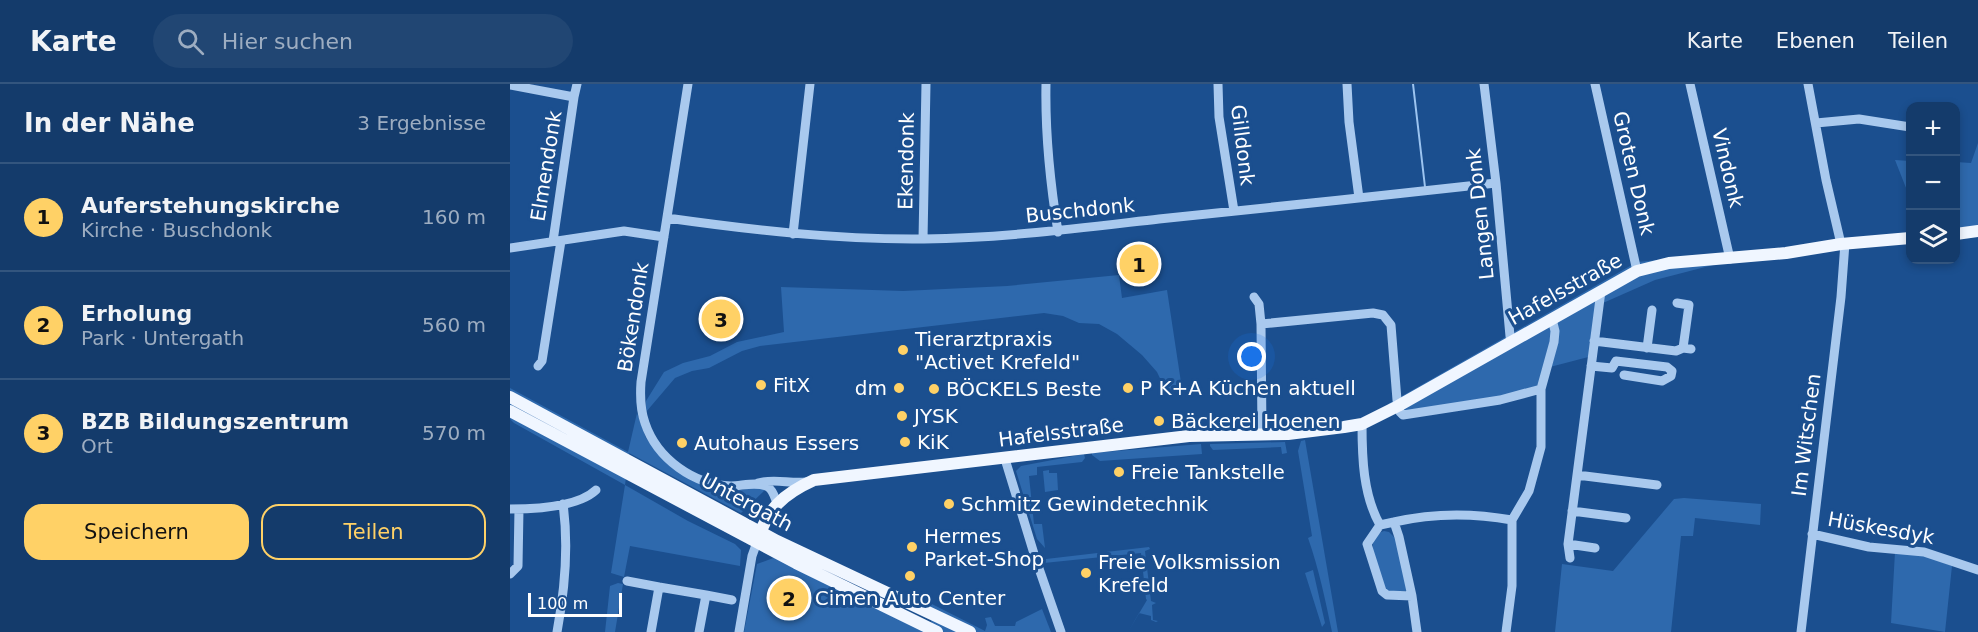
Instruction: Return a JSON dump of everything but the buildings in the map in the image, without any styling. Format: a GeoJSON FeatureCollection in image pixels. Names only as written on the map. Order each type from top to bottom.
{"type":"FeatureCollection","features":[{"type":"Feature","properties":{"kind":"main road"},"geometry":{"type":"LineString","coordinates":[[1960,233],[1978,231]]}},
{"type":"Feature","properties":{"kind":"main road","name":"Hafelsstraße"},"geometry":{"type":"LineString","coordinates":[[758,537],[777,503],[795,489],[814,480],[1189,436],[1292,433],[1362,424],[1637,271],[1669,263],[1730,259],[1906,238]]}},
{"type":"Feature","properties":{"kind":"main road","name":"Untergath"},"geometry":{"type":"LineString","coordinates":[[510,397],[883,607],[937,632]]}},
{"type":"Feature","properties":{"kind":"main road","name":"Untergath"},"geometry":{"type":"LineString","coordinates":[[510,411],[758,537],[970,632]]}},
{"type":"Feature","properties":{"kind":"street","name":"Elmendonk"},"geometry":{"type":"LineString","coordinates":[[538,366],[542,361],[577,84]]}},
{"type":"Feature","properties":{"kind":"street","name":"Bökendonk"},"geometry":{"type":"LineString","coordinates":[[688,84],[641,382],[640,402],[645,424],[661,451],[682,470],[712,483],[731,486],[773,480],[794,484],[814,480]]}},
{"type":"Feature","properties":{"kind":"street"},"geometry":{"type":"LineString","coordinates":[[793,234],[810,84]]}},
{"type":"Feature","properties":{"kind":"street","name":"Ekendonk"},"geometry":{"type":"LineString","coordinates":[[923,239],[927,84]]}},
{"type":"Feature","properties":{"kind":"street"},"geometry":{"type":"LineString","coordinates":[[1046,84],[1045,120],[1049,176],[1058,232]]}},
{"type":"Feature","properties":{"kind":"street","name":"Gilldonk"},"geometry":{"type":"LineString","coordinates":[[1218,84],[1219,117],[1234,211]]}},
{"type":"Feature","properties":{"kind":"street"},"geometry":{"type":"LineString","coordinates":[[1347,84],[1349,122],[1359,198]]}},
{"type":"Feature","properties":{"kind":"street","name":"Langen Donk"},"geometry":{"type":"LineString","coordinates":[[1484,84],[1510,336],[1513,341]]}},
{"type":"Feature","properties":{"kind":"street","name":"Groten Donk"},"geometry":{"type":"LineString","coordinates":[[1595,84],[1637,271]]}},
{"type":"Feature","properties":{"kind":"street","name":"Vindonk"},"geometry":{"type":"LineString","coordinates":[[1690,84],[1730,259]]}},
{"type":"Feature","properties":{"kind":"street","name":"Im Witschen"},"geometry":{"type":"LineString","coordinates":[[1801,632],[1841,297],[1843,244],[1826,180],[1808,84]]}},
{"type":"Feature","properties":{"kind":"street","name":"Elmendonk"},"geometry":{"type":"LineString","coordinates":[[510,86],[574,97]]}},
{"type":"Feature","properties":{"kind":"street"},"geometry":{"type":"LineString","coordinates":[[1816,123],[1859,119],[1906,125]]}},
{"type":"Feature","properties":{"kind":"street","name":"Buschdonk"},"geometry":{"type":"LineString","coordinates":[[668,218],[793,234],[923,239],[992,237],[1058,232],[1496,183]]}},
{"type":"Feature","properties":{"kind":"street"},"geometry":{"type":"LineString","coordinates":[[510,248],[624,231],[664,237]]}},
{"type":"Feature","properties":{"kind":"street"},"geometry":{"type":"LineString","coordinates":[[1570,558],[1568,544],[1601,291]]}},
{"type":"Feature","properties":{"kind":"street"},"geometry":{"type":"LineString","coordinates":[[1254,297],[1259,304],[1261,324],[1262,434]]}},
{"type":"Feature","properties":{"kind":"street"},"geometry":{"type":"LineString","coordinates":[[1594,341],[1676,351],[1687,349],[1689,305],[1677,303]]}},
{"type":"Feature","properties":{"kind":"street"},"geometry":{"type":"LineString","coordinates":[[1647,348],[1652,310]]}},
{"type":"Feature","properties":{"kind":"street"},"geometry":{"type":"LineString","coordinates":[[1261,324],[1373,312],[1383,315],[1391,325],[1398,406],[1403,416],[1500,400],[1540,389]]}},
{"type":"Feature","properties":{"kind":"street"},"geometry":{"type":"LineString","coordinates":[[1506,632],[1512,586],[1512,519],[1529,491],[1541,447],[1540,389],[1554,342],[1555,331],[1552,319]]}},
{"type":"Feature","properties":{"kind":"street"},"geometry":{"type":"LineString","coordinates":[[1591,366],[1612,368],[1616,361],[1667,367],[1672,370],[1671,376],[1662,381],[1624,375]]}},
{"type":"Feature","properties":{"kind":"street"},"geometry":{"type":"LineString","coordinates":[[1362,424],[1361,443],[1369,498],[1380,525]]}},
{"type":"Feature","properties":{"kind":"street"},"geometry":{"type":"LineString","coordinates":[[1005,459],[1059,631]]}},
{"type":"Feature","properties":{"kind":"street"},"geometry":{"type":"LineString","coordinates":[[1577,475],[1657,485]]}},
{"type":"Feature","properties":{"kind":"street"},"geometry":{"type":"LineString","coordinates":[[753,484],[768,486],[777,503]]}},
{"type":"Feature","properties":{"kind":"street"},"geometry":{"type":"LineString","coordinates":[[510,574],[518,566],[514,509],[563,504],[588,497],[596,490]]}},
{"type":"Feature","properties":{"kind":"street"},"geometry":{"type":"LineString","coordinates":[[557,632],[566,569],[567,538],[563,504]]}},
{"type":"Feature","properties":{"kind":"street"},"geometry":{"type":"LineString","coordinates":[[1572,511],[1626,518]]}},
{"type":"Feature","properties":{"kind":"street"},"geometry":{"type":"LineString","coordinates":[[1412,596],[1387,595],[1382,591],[1367,544],[1380,525],[1430,516],[1467,515],[1512,519]]}},
{"type":"Feature","properties":{"kind":"street"},"geometry":{"type":"LineString","coordinates":[[1394,522],[1412,596],[1417,632]]}},
{"type":"Feature","properties":{"kind":"street","name":"Hüskesdyk"},"geometry":{"type":"LineString","coordinates":[[1812,534],[1869,547],[1924,552],[1978,570]]}},
{"type":"Feature","properties":{"kind":"street"},"geometry":{"type":"LineString","coordinates":[[739,632],[752,556],[758,537]]}},
{"type":"Feature","properties":{"kind":"street"},"geometry":{"type":"LineString","coordinates":[[1568,544],[1594,548]]}},
{"type":"Feature","properties":{"kind":"street"},"geometry":{"type":"LineString","coordinates":[[627,581],[732,600]]}},
{"type":"Feature","properties":{"kind":"street"},"geometry":{"type":"LineString","coordinates":[[651,632],[659,587]]}},
{"type":"Feature","properties":{"kind":"street"},"geometry":{"type":"LineString","coordinates":[[699,632],[706,596]]}},
{"type":"Feature","properties":{"kind":"shaded area"},"geometry":{"type":"Polygon","coordinates":[[[1978,143],[1978,226],[1960,228],[1960,162],[1971,163],[1978,143]]]}},
{"type":"Feature","properties":{"kind":"shaded area"},"geometry":{"type":"Polygon","coordinates":[[[1895,160],[1906,161],[1906,188],[1895,160]]]}},
{"type":"Feature","properties":{"kind":"shaded area"},"geometry":{"type":"Polygon","coordinates":[[[1712,255],[1713,265],[1655,280],[1603,303],[1596,355],[1550,367],[1544,392],[1398,415],[1388,404],[1637,262],[1712,255]]]}},
{"type":"Feature","properties":{"kind":"shaded area"},"geometry":{"type":"Polygon","coordinates":[[[1119,275],[1122,298],[1167,290],[1182,389],[1166,391],[1157,372],[1142,355],[1117,334],[1099,324],[1079,323],[1063,316],[1044,313],[760,346],[742,351],[709,368],[692,371],[675,378],[646,412],[646,401],[664,372],[683,363],[710,356],[737,342],[784,332],[781,287],[903,291],[1007,286],[1119,275]]]}},
{"type":"Feature","properties":{"kind":"shaded area"},"geometry":{"type":"Polygon","coordinates":[[[510,388],[628,452],[637,413],[646,438],[661,457],[716,489],[731,491],[766,489],[741,513],[629,453],[625,485],[514,423],[510,419],[510,388]]]}},
{"type":"Feature","properties":{"kind":"shaded area"},"geometry":{"type":"Polygon","coordinates":[[[1305,440],[1338,632],[1332,632],[1308,538],[1312,536],[1298,451],[1301,441],[1305,440]]]}},
{"type":"Feature","properties":{"kind":"shaded area"},"geometry":{"type":"Polygon","coordinates":[[[1285,442],[1287,453],[1282,454],[1281,447],[1213,450],[1210,446],[1210,444],[1285,442]]]}},
{"type":"Feature","properties":{"kind":"shaded area"},"geometry":{"type":"Polygon","coordinates":[[[1201,444],[1202,454],[1100,461],[1092,455],[1092,453],[1201,444]]]}},
{"type":"Feature","properties":{"kind":"shaded area"},"geometry":{"type":"Polygon","coordinates":[[[1084,454],[1085,458],[1082,462],[1037,467],[1037,475],[1029,476],[1034,524],[1042,524],[1045,548],[1037,539],[1016,471],[1021,466],[1084,454]]]}},
{"type":"Feature","properties":{"kind":"shaded area"},"geometry":{"type":"Polygon","coordinates":[[[1049,470],[1049,473],[1057,473],[1058,490],[1045,492],[1043,471],[1049,470]]]}},
{"type":"Feature","properties":{"kind":"shaded area"},"geometry":{"type":"Polygon","coordinates":[[[625,485],[688,521],[735,544],[741,550],[740,566],[630,546],[624,577],[611,573],[625,485]]]}},
{"type":"Feature","properties":{"kind":"shaded area"},"geometry":{"type":"Polygon","coordinates":[[[1674,499],[1761,504],[1760,525],[1695,518],[1693,536],[1681,536],[1671,632],[1555,632],[1562,564],[1613,571],[1674,499]]]}},
{"type":"Feature","properties":{"kind":"shaded area"},"geometry":{"type":"Polygon","coordinates":[[[1384,531],[1389,532],[1397,540],[1407,591],[1386,591],[1380,576],[1374,558],[1373,541],[1384,531]]]}},
{"type":"Feature","properties":{"kind":"shaded area"},"geometry":{"type":"Polygon","coordinates":[[[1149,547],[1150,549],[1145,551],[1151,601],[1156,603],[1152,605],[1153,620],[1158,621],[1151,620],[1151,616],[1139,613],[1147,600],[1141,553],[1044,563],[1044,560],[1149,547]]]}},
{"type":"Feature","properties":{"kind":"shaded area"},"geometry":{"type":"Polygon","coordinates":[[[1895,552],[1923,555],[1952,566],[1945,632],[1891,623],[1895,552]]]}},
{"type":"Feature","properties":{"kind":"shaded area"},"geometry":{"type":"Polygon","coordinates":[[[776,557],[927,632],[744,632],[757,564],[776,557]]]}},
{"type":"Feature","properties":{"kind":"shaded area"},"geometry":{"type":"Polygon","coordinates":[[[1313,570],[1325,623],[1322,627],[1305,573],[1313,570]]]}},
{"type":"Feature","properties":{"kind":"shaded area"},"geometry":{"type":"Polygon","coordinates":[[[623,584],[615,632],[605,632],[610,586],[623,584]]]}},
{"type":"Feature","properties":{"kind":"shaded area"},"geometry":{"type":"Polygon","coordinates":[[[926,601],[985,631],[987,625],[985,618],[991,617],[995,626],[1015,626],[1016,622],[1042,609],[1051,632],[934,632],[926,601]]]}},
{"type":"Feature","properties":{"kind":"waterway"},"geometry":{"type":"LineString","coordinates":[[1413,84],[1425,187]]}},
{"type":"Feature","properties":{"kind":"place","name":"Auferstehungskirche"},"geometry":{"type":"Point","coordinates":[1139,264]}},
{"type":"Feature","properties":{"kind":"place","name":"BZB Bildungszentrum"},"geometry":{"type":"Point","coordinates":[721,319]}},
{"type":"Feature","properties":{"kind":"place","name":"Tierarztpraxis \"Activet Krefeld\""},"geometry":{"type":"Point","coordinates":[903,350]}},
{"type":"Feature","properties":{"kind":"place","name":"FitX"},"geometry":{"type":"Point","coordinates":[761,385]}},
{"type":"Feature","properties":{"kind":"place","name":"dm"},"geometry":{"type":"Point","coordinates":[899,388]}},
{"type":"Feature","properties":{"kind":"place","name":"P K+A Küchen aktuell"},"geometry":{"type":"Point","coordinates":[1128,388]}},
{"type":"Feature","properties":{"kind":"place","name":"BÖCKELS Beste"},"geometry":{"type":"Point","coordinates":[934,389]}},
{"type":"Feature","properties":{"kind":"place","name":"JYSK"},"geometry":{"type":"Point","coordinates":[902,416]}},
{"type":"Feature","properties":{"kind":"place","name":"Bäckerei Hoenen"},"geometry":{"type":"Point","coordinates":[1159,421]}},
{"type":"Feature","properties":{"kind":"place","name":"KiK"},"geometry":{"type":"Point","coordinates":[905,442]}},
{"type":"Feature","properties":{"kind":"place","name":"Autohaus Essers"},"geometry":{"type":"Point","coordinates":[682,443]}},
{"type":"Feature","properties":{"kind":"place","name":"Freie Tankstelle"},"geometry":{"type":"Point","coordinates":[1119,472]}},
{"type":"Feature","properties":{"kind":"place","name":"Schmitz Gewindetechnik"},"geometry":{"type":"Point","coordinates":[949,504]}},
{"type":"Feature","properties":{"kind":"place","name":"Hermes Parket-Shop"},"geometry":{"type":"Point","coordinates":[912,547]}},
{"type":"Feature","properties":{"kind":"place","name":"Freie Volksmission Krefeld"},"geometry":{"type":"Point","coordinates":[1086,573]}},
{"type":"Feature","properties":{"kind":"place","name":"Cimen Auto Center"},"geometry":{"type":"Point","coordinates":[910,576]}},
{"type":"Feature","properties":{"kind":"place","name":"Erholung"},"geometry":{"type":"Point","coordinates":[789,598]}}]}
